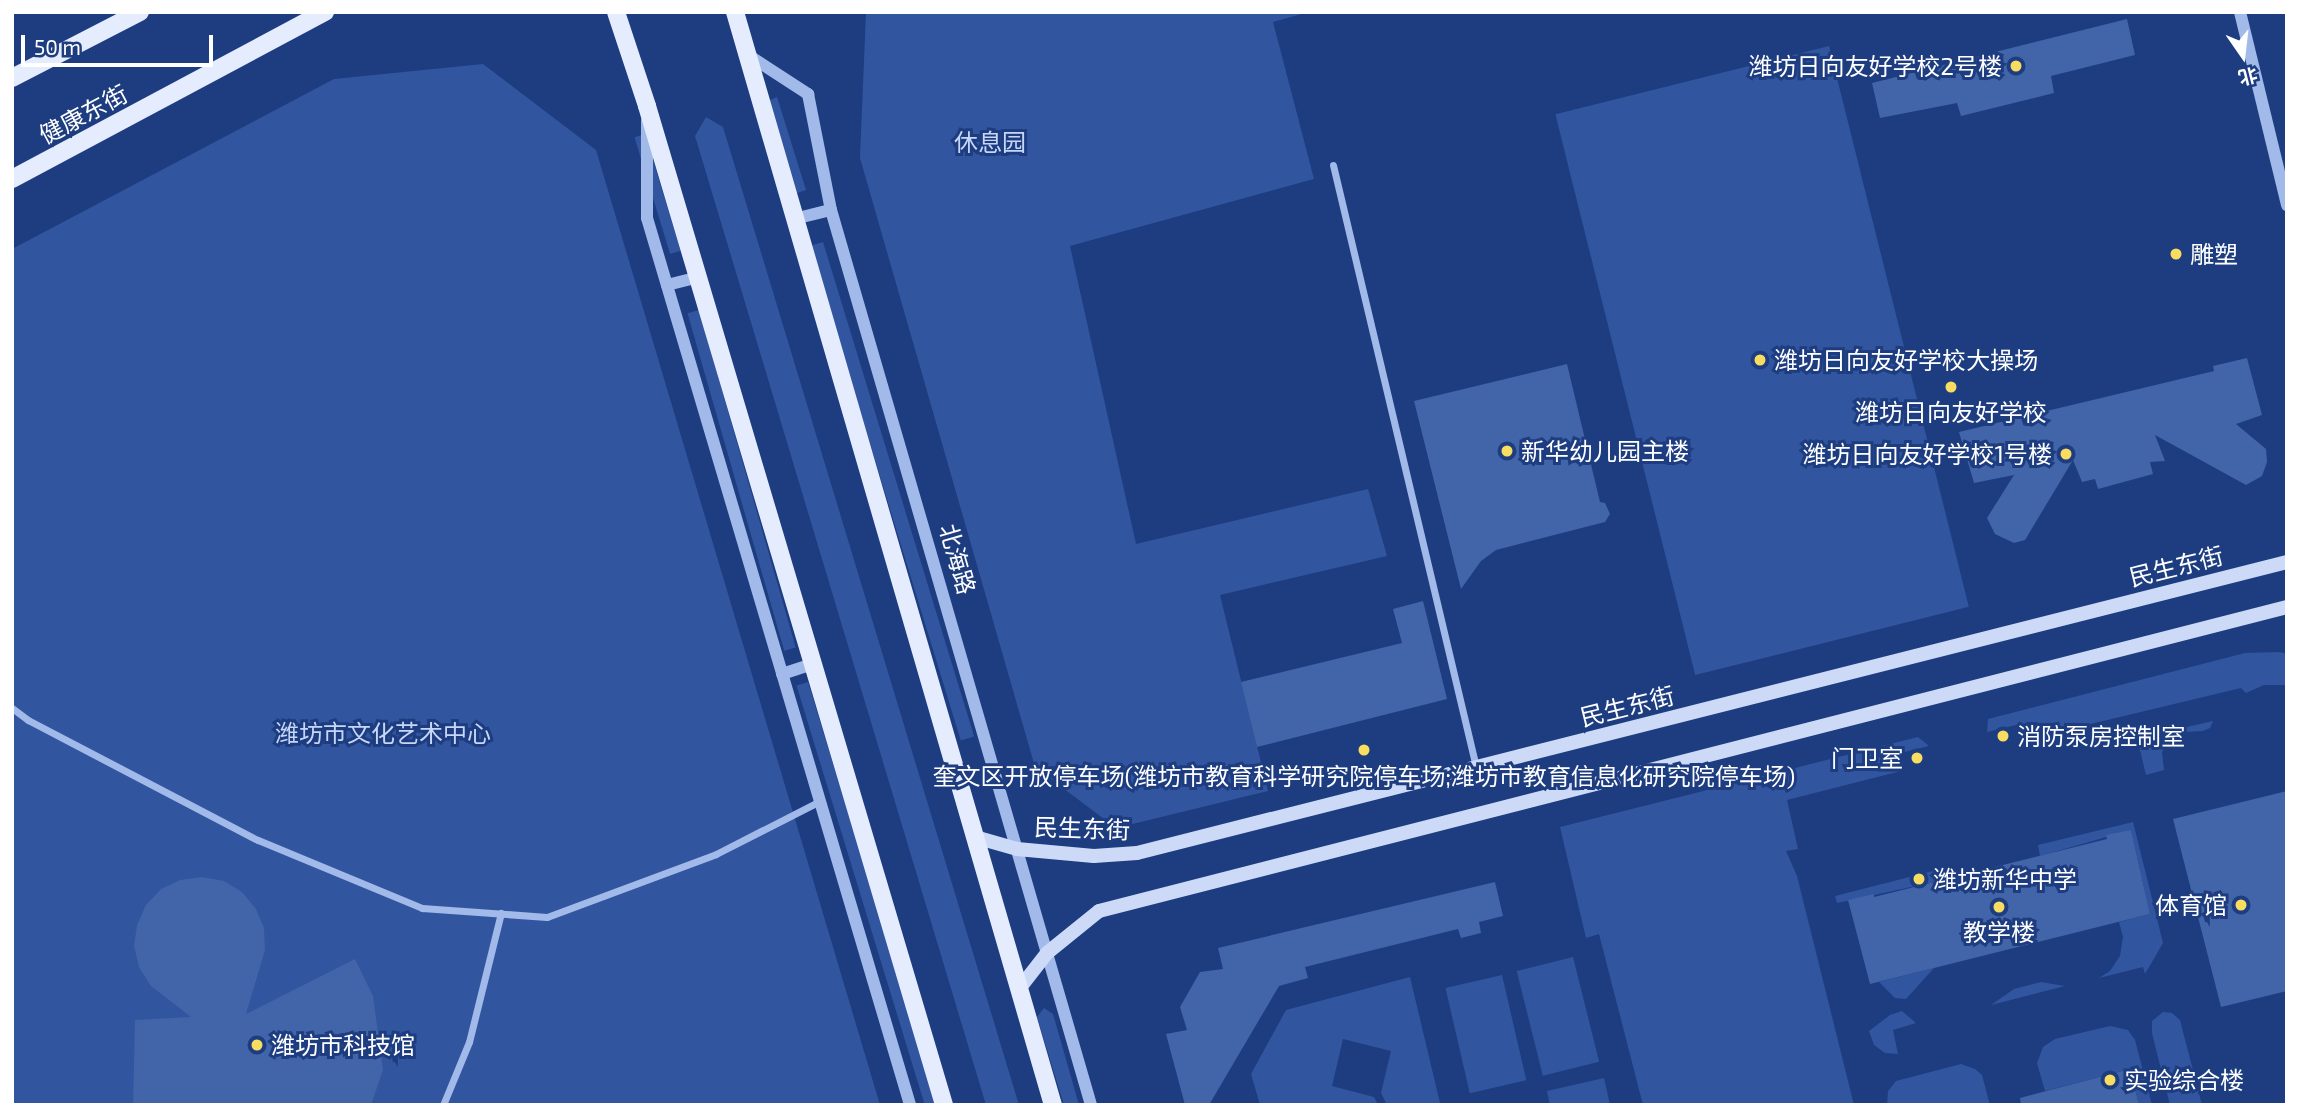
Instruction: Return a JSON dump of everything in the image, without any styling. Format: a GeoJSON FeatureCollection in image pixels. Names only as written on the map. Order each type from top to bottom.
{"type":"FeatureCollection","features":[{"type":"Feature","properties":{"kind":"main road"},"geometry":{"type":"LineString","coordinates":[[12,78],[140,12]]}},
{"type":"Feature","properties":{"kind":"main road","name":"健康东街"},"geometry":{"type":"LineString","coordinates":[[12,179],[325,12]]}},
{"type":"Feature","properties":{"kind":"main road"},"geometry":{"type":"LineString","coordinates":[[616,12],[647,106],[944,1105]]}},
{"type":"Feature","properties":{"kind":"main road"},"geometry":{"type":"LineString","coordinates":[[735,12],[1053,1105]]}},
{"type":"Feature","properties":{"kind":"main road","name":"民生东街"},"geometry":{"type":"LineString","coordinates":[[975,837],[1017,849],[1094,856],[1138,853],[2287,562]]}},
{"type":"Feature","properties":{"kind":"main road"},"geometry":{"type":"LineString","coordinates":[[1019,989],[1047,953],[1099,911],[2287,607]]}},
{"type":"Feature","properties":{"kind":"street"},"geometry":{"type":"LineString","coordinates":[[2240,12],[2287,205]]}},
{"type":"Feature","properties":{"kind":"street","name":"北海路"},"geometry":{"type":"LineString","coordinates":[[748,55],[808,94],[831,210],[1091,1105]]}},
{"type":"Feature","properties":{"kind":"street"},"geometry":{"type":"LineString","coordinates":[[647,106],[647,218],[909,1105]]}},
{"type":"Feature","properties":{"kind":"street"},"geometry":{"type":"LineString","coordinates":[[1333,165],[1476,767]]}},
{"type":"Feature","properties":{"kind":"street"},"geometry":{"type":"LineString","coordinates":[[794,219],[831,210]]}},
{"type":"Feature","properties":{"kind":"street"},"geometry":{"type":"LineString","coordinates":[[667,285],[698,277]]}},
{"type":"Feature","properties":{"kind":"street"},"geometry":{"type":"LineString","coordinates":[[782,674],[813,664]]}},
{"type":"Feature","properties":{"kind":"street"},"geometry":{"type":"LineString","coordinates":[[12,708],[28,720],[258,841],[422,908],[547,917],[716,854],[820,801]]}},
{"type":"Feature","properties":{"kind":"street"},"geometry":{"type":"LineString","coordinates":[[443,1105],[469,1042],[501,913]]}},
{"type":"Feature","properties":{"kind":"green space","name":"休息园"},"geometry":{"type":"Polygon","coordinates":[[[866,12],[1309,12],[1273,22],[1314,179],[1070,246],[1136,544],[1368,489],[1387,556],[1220,595],[1268,791],[1116,828],[1035,767],[860,158],[866,12]]]}},
{"type":"Feature","properties":{"kind":"green space","name":"潍坊日向友好学校大操场"},"geometry":{"type":"Polygon","coordinates":[[[1829,46],[1969,607],[1695,675],[1555,114],[1829,46]]]}},
{"type":"Feature","properties":{"kind":"green space","name":"潍坊市文化艺术中心"},"geometry":{"type":"Polygon","coordinates":[[[483,64],[596,150],[880,1105],[12,1105],[12,249],[334,79],[483,64]]]}},
{"type":"Feature","properties":{"kind":"green space"},"geometry":{"type":"Polygon","coordinates":[[[777,97],[806,190],[794,194],[768,101],[777,97]]]}},
{"type":"Feature","properties":{"kind":"green space"},"geometry":{"type":"Polygon","coordinates":[[[706,117],[723,127],[1019,1105],[986,1105],[695,136],[706,117]]]}},
{"type":"Feature","properties":{"kind":"green space"},"geometry":{"type":"Polygon","coordinates":[[[645,134],[681,251],[670,254],[634,137],[645,134]]]}},
{"type":"Feature","properties":{"kind":"green space"},"geometry":{"type":"Polygon","coordinates":[[[823,242],[974,736],[961,741],[810,246],[823,242]]]}},
{"type":"Feature","properties":{"kind":"green space"},"geometry":{"type":"Polygon","coordinates":[[[699,310],[796,647],[784,651],[687,313],[699,310]]]}},
{"type":"Feature","properties":{"kind":"green space"},"geometry":{"type":"Polygon","coordinates":[[[2245,653],[2287,654],[2287,685],[2264,685],[2246,693],[2241,688],[2020,741],[2016,725],[1987,732],[1988,719],[2245,653]]]}},
{"type":"Feature","properties":{"kind":"green space"},"geometry":{"type":"Polygon","coordinates":[[[808,682],[937,1104],[925,1105],[797,686],[808,682]]]}},
{"type":"Feature","properties":{"kind":"green space"},"geometry":{"type":"Polygon","coordinates":[[[2213,721],[2210,728],[2203,731],[2186,732],[2171,738],[2162,752],[2164,770],[2146,775],[2139,746],[2144,737],[2213,721]]]}},
{"type":"Feature","properties":{"kind":"green space"},"geometry":{"type":"Polygon","coordinates":[[[1918,737],[1929,746],[1900,753],[1905,770],[1787,800],[1798,849],[1786,851],[1797,876],[1854,1105],[1643,1105],[1599,934],[1586,938],[1560,827],[1918,737]]]}},
{"type":"Feature","properties":{"kind":"green space"},"geometry":{"type":"Polygon","coordinates":[[[2133,822],[2163,943],[2145,974],[2143,967],[2099,978],[2110,971],[2120,956],[2123,937],[2119,922],[2150,914],[2131,830],[2040,856],[2038,845],[2133,822]]]}},
{"type":"Feature","properties":{"kind":"green space"},"geometry":{"type":"Polygon","coordinates":[[[1937,870],[1939,881],[1837,903],[1835,896],[1937,870]]]}},
{"type":"Feature","properties":{"kind":"green space"},"geometry":{"type":"Polygon","coordinates":[[[1573,957],[1599,1062],[1543,1076],[1517,971],[1573,957]]]}},
{"type":"Feature","properties":{"kind":"green space"},"geometry":{"type":"Polygon","coordinates":[[[1934,968],[1906,999],[1895,998],[1879,982],[1934,968]]]}},
{"type":"Feature","properties":{"kind":"green space"},"geometry":{"type":"Polygon","coordinates":[[[1502,975],[1526,1080],[1470,1093],[1445,988],[1502,975]]]}},
{"type":"Feature","properties":{"kind":"green space"},"geometry":{"type":"Polygon","coordinates":[[[1410,977],[1440,1103],[1387,1105],[1381,1093],[1391,1051],[1343,1039],[1332,1086],[1374,1097],[1378,1105],[1260,1105],[1251,1074],[1286,1010],[1410,977]]]}},
{"type":"Feature","properties":{"kind":"green space"},"geometry":{"type":"Polygon","coordinates":[[[2041,982],[2065,986],[1991,1005],[2014,989],[2041,982]]]}},
{"type":"Feature","properties":{"kind":"green space"},"geometry":{"type":"Polygon","coordinates":[[[1044,1008],[1053,1014],[1079,1105],[1064,1105],[1037,1017],[1044,1008]]]}},
{"type":"Feature","properties":{"kind":"green space"},"geometry":{"type":"Polygon","coordinates":[[[1902,1011],[1916,1023],[1893,1030],[1898,1054],[1885,1053],[1874,1045],[1869,1031],[1890,1015],[1902,1011]]]}},
{"type":"Feature","properties":{"kind":"green space"},"geometry":{"type":"Polygon","coordinates":[[[2163,1012],[2172,1013],[2180,1020],[2202,1105],[2170,1105],[2152,1033],[2152,1021],[2163,1012]]]}},
{"type":"Feature","properties":{"kind":"green space"},"geometry":{"type":"Polygon","coordinates":[[[2110,1026],[2128,1030],[2135,1040],[2152,1105],[2139,1105],[2130,1069],[2045,1091],[2037,1063],[2043,1047],[2055,1039],[2110,1026]]]}},
{"type":"Feature","properties":{"kind":"green space"},"geometry":{"type":"Polygon","coordinates":[[[1961,1064],[1982,1075],[1990,1105],[1887,1105],[1888,1091],[1896,1081],[1961,1064]]]}},
{"type":"Feature","properties":{"kind":"green space"},"geometry":{"type":"Polygon","coordinates":[[[1604,1078],[1610,1105],[1550,1105],[1547,1091],[1604,1078]]]}},
{"type":"Feature","properties":{"kind":"building","name":"潍坊日向友好学校2号楼"},"geometry":{"type":"Polygon","coordinates":[[[2127,19],[2135,55],[2051,76],[2054,93],[1961,116],[1957,103],[1880,118],[1872,83],[2127,19]]]}},
{"type":"Feature","properties":{"kind":"building","name":"潍坊日向友好学校1号楼"},"geometry":{"type":"Polygon","coordinates":[[[2247,358],[2262,415],[2236,424],[2266,449],[2267,462],[2262,476],[2246,485],[2155,435],[2165,461],[2150,462],[2153,474],[2098,489],[2095,479],[2082,482],[2073,460],[2025,540],[2014,543],[1995,534],[1987,518],[2014,475],[1974,483],[1959,432],[2214,371],[2213,366],[2247,358]]]}},
{"type":"Feature","properties":{"kind":"building","name":"新华幼儿园主楼"},"geometry":{"type":"Polygon","coordinates":[[[1567,364],[1600,502],[1605,503],[1610,514],[1605,522],[1496,550],[1481,561],[1461,589],[1414,401],[1567,364]]]}},
{"type":"Feature","properties":{"kind":"building"},"geometry":{"type":"Polygon","coordinates":[[[1423,601],[1447,699],[1257,747],[1241,682],[1402,643],[1393,609],[1423,601]]]}},
{"type":"Feature","properties":{"kind":"building","name":"体育馆"},"geometry":{"type":"Polygon","coordinates":[[[2287,791],[2287,991],[2221,1007],[2173,819],[2287,791]]]}},
{"type":"Feature","properties":{"kind":"building","name":"教学楼"},"geometry":{"type":"Polygon","coordinates":[[[2131,830],[2150,914],[1870,984],[1848,900],[1874,894],[1874,897],[2107,839],[2106,835],[2131,830]]]}},
{"type":"Feature","properties":{"kind":"building","name":"潍坊市科技馆"},"geometry":{"type":"Polygon","coordinates":[[[202,877],[224,881],[242,892],[256,909],[264,928],[265,950],[246,1014],[355,959],[373,996],[383,1070],[371,1105],[133,1105],[135,1020],[191,1017],[151,986],[139,967],[134,946],[137,925],[146,905],[161,889],[180,880],[202,877]]]}},
{"type":"Feature","properties":{"kind":"building"},"geometry":{"type":"Polygon","coordinates":[[[1495,882],[1503,916],[1479,922],[1481,933],[1461,938],[1458,929],[1305,967],[1308,978],[1279,986],[1209,1105],[1185,1105],[1166,1034],[1187,1030],[1180,1007],[1200,972],[1223,969],[1218,948],[1495,882]]]}},
{"type":"Feature","properties":{"kind":"building","name":"实验综合楼"},"geometry":{"type":"Polygon","coordinates":[[[2130,1069],[2139,1105],[2021,1105],[2020,1098],[2130,1069]]]}},
{"type":"Feature","properties":{"kind":"place","name":"潍坊日向友好学校2号楼"},"geometry":{"type":"Point","coordinates":[2016,66]}},
{"type":"Feature","properties":{"kind":"place","name":"雕塑"},"geometry":{"type":"Point","coordinates":[2176,254]}},
{"type":"Feature","properties":{"kind":"place","name":"潍坊日向友好学校大操场"},"geometry":{"type":"Point","coordinates":[1760,360]}},
{"type":"Feature","properties":{"kind":"place","name":"潍坊日向友好学校"},"geometry":{"type":"Point","coordinates":[1951,387]}},
{"type":"Feature","properties":{"kind":"place","name":"新华幼儿园主楼"},"geometry":{"type":"Point","coordinates":[1507,451]}},
{"type":"Feature","properties":{"kind":"place","name":"潍坊日向友好学校1号楼"},"geometry":{"type":"Point","coordinates":[2066,454]}},
{"type":"Feature","properties":{"kind":"place","name":"消防泵房控制室"},"geometry":{"type":"Point","coordinates":[2003,736]}},
{"type":"Feature","properties":{"kind":"place","name":"奎文区开放停车场(潍坊市教育科学研究院停车场;潍坊市教育信息化研究院停车场)"},"geometry":{"type":"Point","coordinates":[1364,750]}},
{"type":"Feature","properties":{"kind":"place","name":"门卫室"},"geometry":{"type":"Point","coordinates":[1917,758]}},
{"type":"Feature","properties":{"kind":"place","name":"潍坊新华中学"},"geometry":{"type":"Point","coordinates":[1919,879]}},
{"type":"Feature","properties":{"kind":"place","name":"体育馆"},"geometry":{"type":"Point","coordinates":[2241,905]}},
{"type":"Feature","properties":{"kind":"place","name":"教学楼"},"geometry":{"type":"Point","coordinates":[1999,907]}},
{"type":"Feature","properties":{"kind":"place","name":"潍坊市科技馆"},"geometry":{"type":"Point","coordinates":[257,1045]}},
{"type":"Feature","properties":{"kind":"place","name":"实验综合楼"},"geometry":{"type":"Point","coordinates":[2110,1080]}}]}
